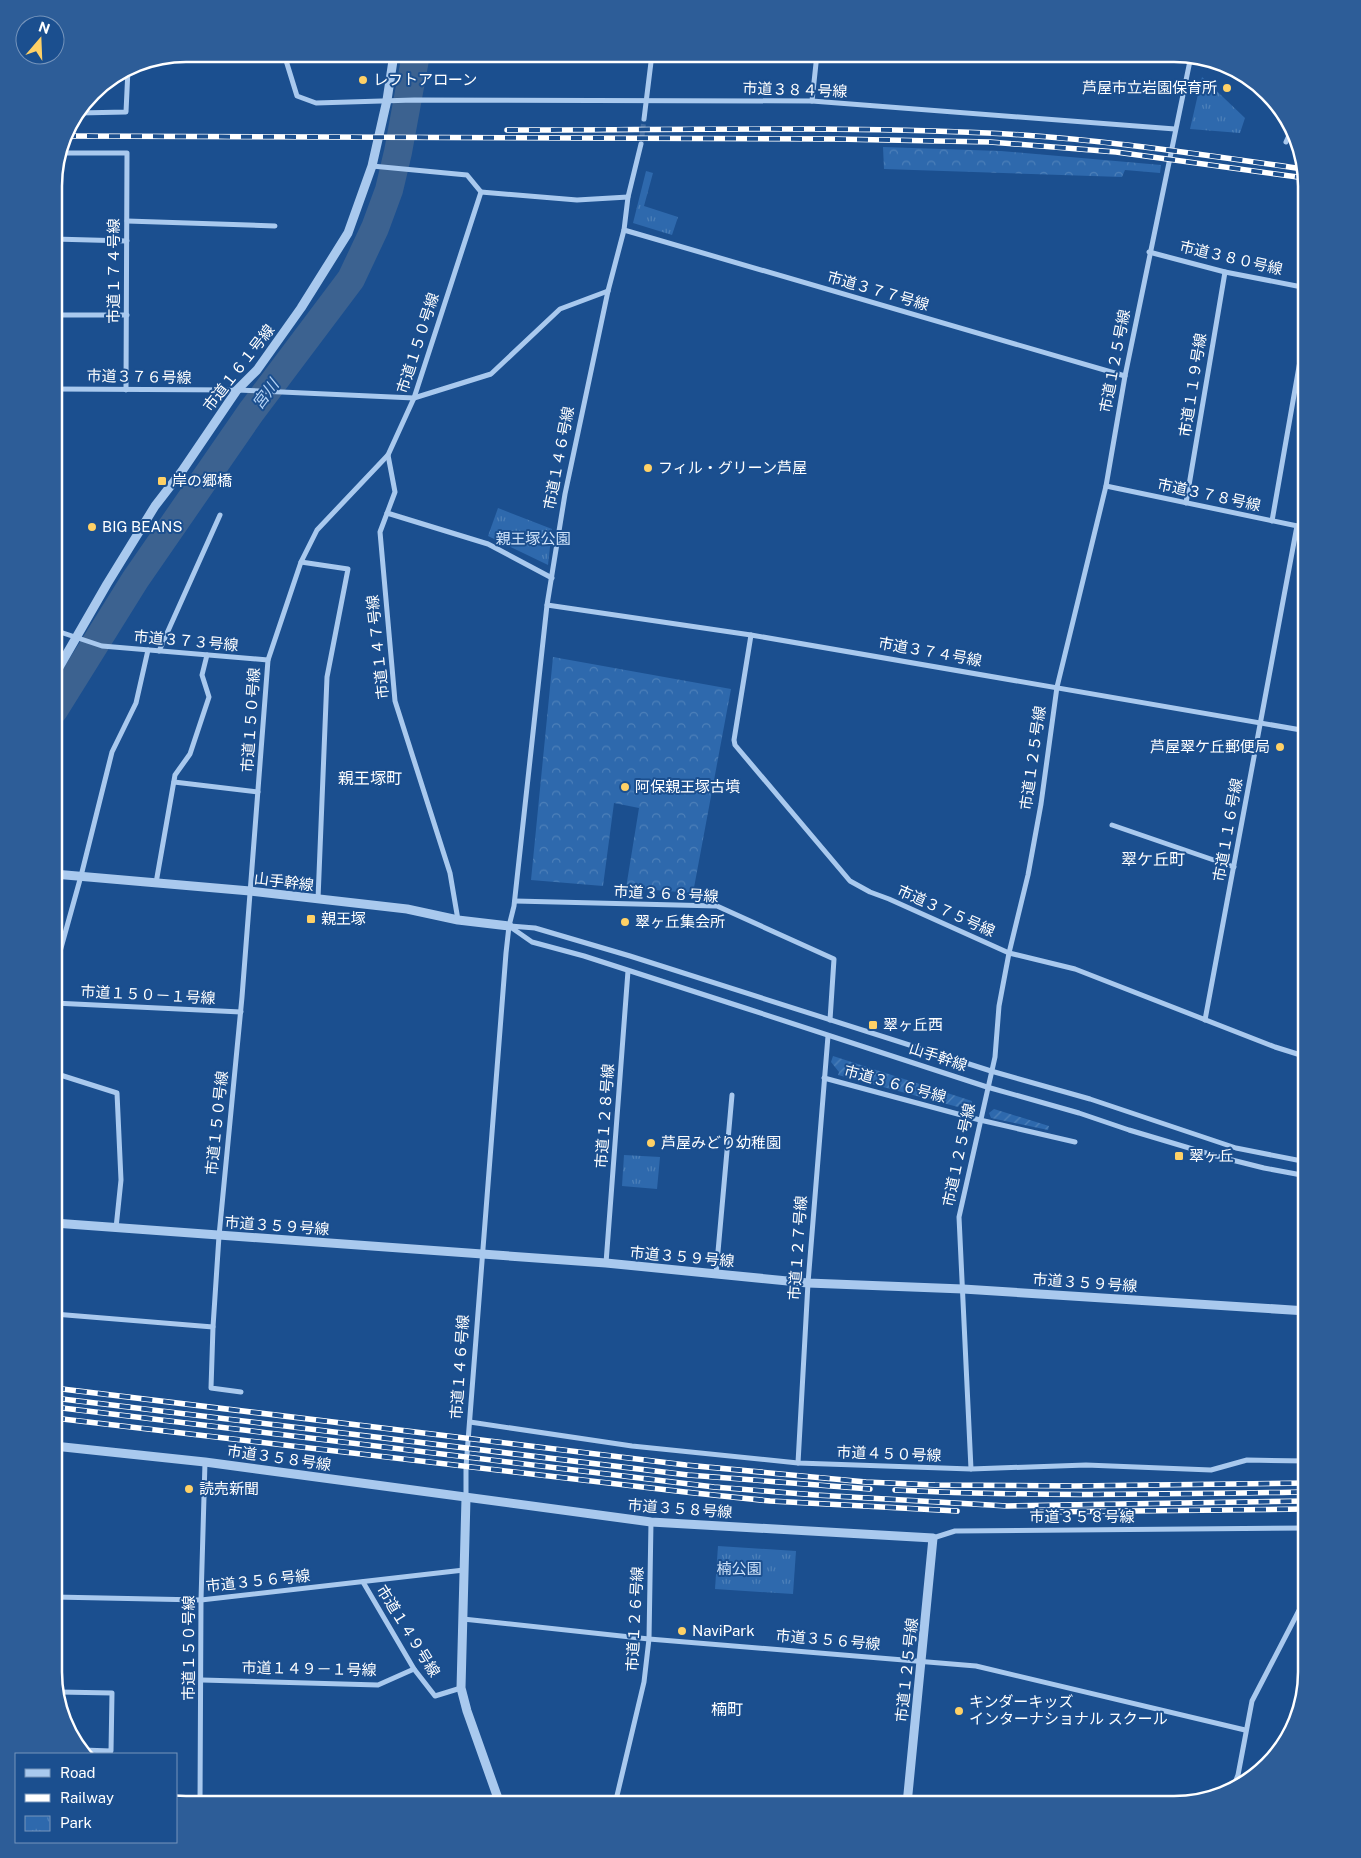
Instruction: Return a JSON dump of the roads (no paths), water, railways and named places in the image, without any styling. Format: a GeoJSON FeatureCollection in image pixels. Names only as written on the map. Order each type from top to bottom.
{"type":"FeatureCollection","features":[{"type":"Feature","properties":{"kind":"street"},"geometry":{"type":"LineString","coordinates":[[287,62],[297,96],[316,102],[387,100]]}},
{"type":"Feature","properties":{"kind":"street","name":"市道１６１号線"},"geometry":{"type":"LineString","coordinates":[[63,661],[155,506],[182,471],[237,390],[257,370],[301,308],[348,233],[372,166],[387,100],[393,62]]}},
{"type":"Feature","properties":{"kind":"street"},"geometry":{"type":"LineString","coordinates":[[644,120],[651,62]]}},
{"type":"Feature","properties":{"kind":"street"},"geometry":{"type":"LineString","coordinates":[[812,101],[816,63]]}},
{"type":"Feature","properties":{"kind":"street","name":"市道１２５号線"},"geometry":{"type":"LineString","coordinates":[[971,1469],[959,1217],[994,1057],[999,1006],[1009,953],[1030,866],[1057,687],[1106,486],[1125,376],[1189,64]]}},
{"type":"Feature","properties":{"kind":"street"},"geometry":{"type":"LineString","coordinates":[[87,113],[126,112],[128,77]]}},
{"type":"Feature","properties":{"kind":"street","name":"市道３８４号線"},"geometry":{"type":"LineString","coordinates":[[387,100],[812,101],[1175,129]]}},
{"type":"Feature","properties":{"kind":"street"},"geometry":{"type":"LineString","coordinates":[[1286,142],[1288,137]]}},
{"type":"Feature","properties":{"kind":"street","name":"市道１４６号線"},"geometry":{"type":"LineString","coordinates":[[497,1795],[476,1738],[461,1688],[466,1467],[509,926],[515,901],[547,605],[565,494],[608,291],[624,230],[628,197],[641,144]]}},
{"type":"Feature","properties":{"kind":"street","name":"市道１７４号線"},"geometry":{"type":"LineString","coordinates":[[67,153],[127,153],[126,390]]}},
{"type":"Feature","properties":{"kind":"street"},"geometry":{"type":"LineString","coordinates":[[372,166],[466,175],[480,192],[577,200],[628,197]]}},
{"type":"Feature","properties":{"kind":"street","name":"市道１５０号線"},"geometry":{"type":"LineString","coordinates":[[241,1392],[211,1388],[213,1327],[219,1236],[241,1012],[268,660],[301,562],[317,530],[388,455],[414,398],[480,192]]}},
{"type":"Feature","properties":{"kind":"street"},"geometry":{"type":"LineString","coordinates":[[127,221],[275,226]]}},
{"type":"Feature","properties":{"kind":"street","name":"市道３７７号線"},"geometry":{"type":"LineString","coordinates":[[624,230],[1125,376]]}},
{"type":"Feature","properties":{"kind":"street"},"geometry":{"type":"LineString","coordinates":[[63,240],[126,241]]}},
{"type":"Feature","properties":{"kind":"street","name":"市道３８０号線"},"geometry":{"type":"LineString","coordinates":[[1150,252],[1224,272],[1298,286]]}},
{"type":"Feature","properties":{"kind":"street","name":"市道１１９号線"},"geometry":{"type":"LineString","coordinates":[[1186,503],[1224,272]]}},
{"type":"Feature","properties":{"kind":"street"},"geometry":{"type":"LineString","coordinates":[[414,398],[491,374],[560,309],[608,291]]}},
{"type":"Feature","properties":{"kind":"street"},"geometry":{"type":"LineString","coordinates":[[63,315],[127,315]]}},
{"type":"Feature","properties":{"kind":"street"},"geometry":{"type":"LineString","coordinates":[[1272,521],[1298,372]]}},
{"type":"Feature","properties":{"kind":"street","name":"市道３７６号線"},"geometry":{"type":"LineString","coordinates":[[63,389],[237,390],[414,398]]}},
{"type":"Feature","properties":{"kind":"street","name":"市道１４７号線"},"geometry":{"type":"LineString","coordinates":[[388,455],[395,492],[380,532],[395,702],[450,873],[458,920]]}},
{"type":"Feature","properties":{"kind":"street","name":"市道３７８号線"},"geometry":{"type":"LineString","coordinates":[[1106,486],[1297,526]]}},
{"type":"Feature","properties":{"kind":"street"},"geometry":{"type":"LineString","coordinates":[[387,513],[488,544],[552,578]]}},
{"type":"Feature","properties":{"kind":"street"},"geometry":{"type":"LineString","coordinates":[[159,651],[220,515]]}},
{"type":"Feature","properties":{"kind":"street","name":"市道１１６号線"},"geometry":{"type":"LineString","coordinates":[[1205,1020],[1297,526]]}},
{"type":"Feature","properties":{"kind":"street"},"geometry":{"type":"LineString","coordinates":[[301,562],[348,569],[327,677],[318,900]]}},
{"type":"Feature","properties":{"kind":"street","name":"市道３７４号線"},"geometry":{"type":"LineString","coordinates":[[547,605],[751,635],[1298,730]]}},
{"type":"Feature","properties":{"kind":"street"},"geometry":{"type":"LineString","coordinates":[[63,633],[76,637]]}},
{"type":"Feature","properties":{"kind":"street","name":"市道３７５号線"},"geometry":{"type":"LineString","coordinates":[[751,635],[734,740],[735,745],[850,881],[870,892],[1009,953],[1075,969],[1298,1054]]}},
{"type":"Feature","properties":{"kind":"street","name":"市道３７３号線"},"geometry":{"type":"LineString","coordinates":[[76,637],[102,646],[268,660]]}},
{"type":"Feature","properties":{"kind":"street"},"geometry":{"type":"LineString","coordinates":[[62,943],[112,752],[136,703],[148,650]]}},
{"type":"Feature","properties":{"kind":"street"},"geometry":{"type":"LineString","coordinates":[[156,883],[175,775],[190,754],[209,697],[202,675],[207,655]]}},
{"type":"Feature","properties":{"kind":"street"},"geometry":{"type":"LineString","coordinates":[[174,782],[258,792]]}},
{"type":"Feature","properties":{"kind":"street"},"geometry":{"type":"LineString","coordinates":[[1112,825],[1234,868]]}},
{"type":"Feature","properties":{"kind":"street","name":"山手幹線"},"geometry":{"type":"LineString","coordinates":[[63,875],[250,891],[407,909],[458,920],[535,928],[630,956],[991,1071],[1090,1099],[1236,1148],[1298,1160]]}},
{"type":"Feature","properties":{"kind":"street","name":"市道３６８号線"},"geometry":{"type":"LineString","coordinates":[[515,901],[717,906],[834,959],[830,1020]]}},
{"type":"Feature","properties":{"kind":"street","name":"山手幹線"},"geometry":{"type":"LineString","coordinates":[[509,926],[532,942],[628,971],[987,1087],[1079,1113],[1216,1156],[1298,1174]]}},
{"type":"Feature","properties":{"kind":"street","name":"市道１２８号線"},"geometry":{"type":"LineString","coordinates":[[606,1263],[628,971]]}},
{"type":"Feature","properties":{"kind":"street","name":"市道１５０－１号線"},"geometry":{"type":"LineString","coordinates":[[62,1003],[241,1012]]}},
{"type":"Feature","properties":{"kind":"street","name":"市道１２７号線"},"geometry":{"type":"LineString","coordinates":[[798,1463],[808,1283],[828,1036]]}},
{"type":"Feature","properties":{"kind":"street"},"geometry":{"type":"LineString","coordinates":[[62,1076],[117,1093],[121,1180],[116,1228]]}},
{"type":"Feature","properties":{"kind":"street","name":"市道３６６号線"},"geometry":{"type":"LineString","coordinates":[[824,1078],[980,1120],[1076,1142]]}},
{"type":"Feature","properties":{"kind":"street"},"geometry":{"type":"LineString","coordinates":[[716,1274],[732,1095]]}},
{"type":"Feature","properties":{"kind":"street","name":"市道３５９号線"},"geometry":{"type":"LineString","coordinates":[[62,1224],[606,1263],[808,1283],[963,1289],[1298,1309]]}},
{"type":"Feature","properties":{"kind":"street"},"geometry":{"type":"LineString","coordinates":[[62,1315],[213,1327]]}},
{"type":"Feature","properties":{"kind":"street","name":"市道４５０号線"},"geometry":{"type":"LineString","coordinates":[[470,1422],[632,1446],[798,1463],[971,1469],[1086,1465],[1211,1470],[1247,1460],[1298,1461]]}},
{"type":"Feature","properties":{"kind":"street","name":"市道３５８号線"},"geometry":{"type":"LineString","coordinates":[[62,1447],[205,1462],[652,1522],[933,1538],[955,1531],[1298,1528]]}},
{"type":"Feature","properties":{"kind":"street","name":"市道１５０号線"},"geometry":{"type":"LineString","coordinates":[[200,1795],[201,1600],[205,1462]]}},
{"type":"Feature","properties":{"kind":"street","name":"市道１２６号線"},"geometry":{"type":"LineString","coordinates":[[618,1795],[644,1682],[649,1639],[652,1522]]}},
{"type":"Feature","properties":{"kind":"street","name":"市道１２５号線"},"geometry":{"type":"LineString","coordinates":[[908,1796],[933,1538]]}},
{"type":"Feature","properties":{"kind":"street","name":"市道３５６号線"},"geometry":{"type":"LineString","coordinates":[[62,1597],[201,1600],[464,1570]]}},
{"type":"Feature","properties":{"kind":"street","name":"市道１４９号線"},"geometry":{"type":"LineString","coordinates":[[363,1582],[414,1670],[435,1696],[461,1688]]}},
{"type":"Feature","properties":{"kind":"street"},"geometry":{"type":"LineString","coordinates":[[1237,1779],[1252,1701],[1298,1612]]}},
{"type":"Feature","properties":{"kind":"street","name":"市道３５６号線"},"geometry":{"type":"LineString","coordinates":[[463,1620],[649,1639],[922,1660],[976,1666],[1245,1730]]}},
{"type":"Feature","properties":{"kind":"street","name":"市道１４９－１号線"},"geometry":{"type":"LineString","coordinates":[[202,1680],[378,1685],[414,1670]]}},
{"type":"Feature","properties":{"kind":"street"},"geometry":{"type":"LineString","coordinates":[[65,1692],[112,1693],[110,1751],[91,1750]]}},
{"type":"Feature","properties":{"kind":"waterway","name":"宮川"},"geometry":{"type":"LineString","coordinates":[[63,696],[135,580],[251,412],[351,279],[375,228],[389,190],[414,62]]}},
{"type":"Feature","properties":{"kind":"tunnel"},"geometry":{"type":"LineString","coordinates":[[641,144],[644,119]]}},
{"type":"Feature","properties":{"kind":"railway"},"geometry":{"type":"LineString","coordinates":[[507,130],[808,129],[988,133],[1107,143],[1297,168]]}},
{"type":"Feature","properties":{"kind":"railway"},"geometry":{"type":"LineString","coordinates":[[73,136],[834,139],[990,142],[1116,152],[1297,177]]}},
{"type":"Feature","properties":{"kind":"railway"},"geometry":{"type":"LineString","coordinates":[[62,1389],[686,1465],[866,1482],[935,1485],[1074,1486],[1298,1483]]}},
{"type":"Feature","properties":{"kind":"railway"},"geometry":{"type":"LineString","coordinates":[[62,1399],[688,1475],[870,1489]]}},
{"type":"Feature","properties":{"kind":"railway"},"geometry":{"type":"LineString","coordinates":[[62,1408],[714,1487],[816,1495],[1007,1506],[1298,1501]]}},
{"type":"Feature","properties":{"kind":"railway"},"geometry":{"type":"LineString","coordinates":[[62,1419],[770,1501],[957,1511]]}},
{"type":"Feature","properties":{"kind":"railway"},"geometry":{"type":"LineString","coordinates":[[895,1490],[1049,1494],[1298,1492]]}},
{"type":"Feature","properties":{"kind":"railway"},"geometry":{"type":"LineString","coordinates":[[1035,1512],[1298,1509]]}},
{"type":"Feature","properties":{"kind":"place","name":"レフトアローン"},"geometry":{"type":"Point","coordinates":[363,80]}},
{"type":"Feature","properties":{"kind":"place","name":"芦屋市立岩園保育所"},"geometry":{"type":"Point","coordinates":[1227,88]}},
{"type":"Feature","properties":{"kind":"place","name":"フィル・グリーン芦屋"},"geometry":{"type":"Point","coordinates":[648,468]}},
{"type":"Feature","properties":{"kind":"place","name":"岸の郷橋"},"geometry":{"type":"Point","coordinates":[162,481]}},
{"type":"Feature","properties":{"kind":"place","name":"BIG BEANS"},"geometry":{"type":"Point","coordinates":[92,527]}},
{"type":"Feature","properties":{"kind":"place","name":"芦屋翠ケ丘郵便局"},"geometry":{"type":"Point","coordinates":[1280,747]}},
{"type":"Feature","properties":{"kind":"place","name":"阿保親王塚古墳"},"geometry":{"type":"Point","coordinates":[625,787]}},
{"type":"Feature","properties":{"kind":"place","name":"親王塚"},"geometry":{"type":"Point","coordinates":[311,919]}},
{"type":"Feature","properties":{"kind":"place","name":"翠ヶ丘集会所"},"geometry":{"type":"Point","coordinates":[625,922]}},
{"type":"Feature","properties":{"kind":"place","name":"翠ヶ丘西"},"geometry":{"type":"Point","coordinates":[873,1025]}},
{"type":"Feature","properties":{"kind":"place","name":"芦屋みどり幼稚園"},"geometry":{"type":"Point","coordinates":[651,1143]}},
{"type":"Feature","properties":{"kind":"place","name":"翠ヶ丘"},"geometry":{"type":"Point","coordinates":[1179,1156]}},
{"type":"Feature","properties":{"kind":"place","name":"読売新聞"},"geometry":{"type":"Point","coordinates":[189,1489]}},
{"type":"Feature","properties":{"kind":"place","name":"NaviPark"},"geometry":{"type":"Point","coordinates":[682,1631]}},
{"type":"Feature","properties":{"kind":"place","name":"キンダーキッズ インターナショナル スクール"},"geometry":{"type":"Point","coordinates":[959,1711]}},
{"type":"Feature","properties":{"kind":"district","name":"親王塚町"},"geometry":{"type":"Point","coordinates":[370,778]}},
{"type":"Feature","properties":{"kind":"district","name":"翠ケ丘町"},"geometry":{"type":"Point","coordinates":[1153,859]}},
{"type":"Feature","properties":{"kind":"district","name":"楠町"},"geometry":{"type":"Point","coordinates":[727,1709]}},
{"type":"Feature","properties":{"kind":"park label","name":"親王塚公園"},"geometry":{"type":"Point","coordinates":[533,539]}},
{"type":"Feature","properties":{"kind":"park label","name":"楠公園"},"geometry":{"type":"Point","coordinates":[739,1569]}}]}
